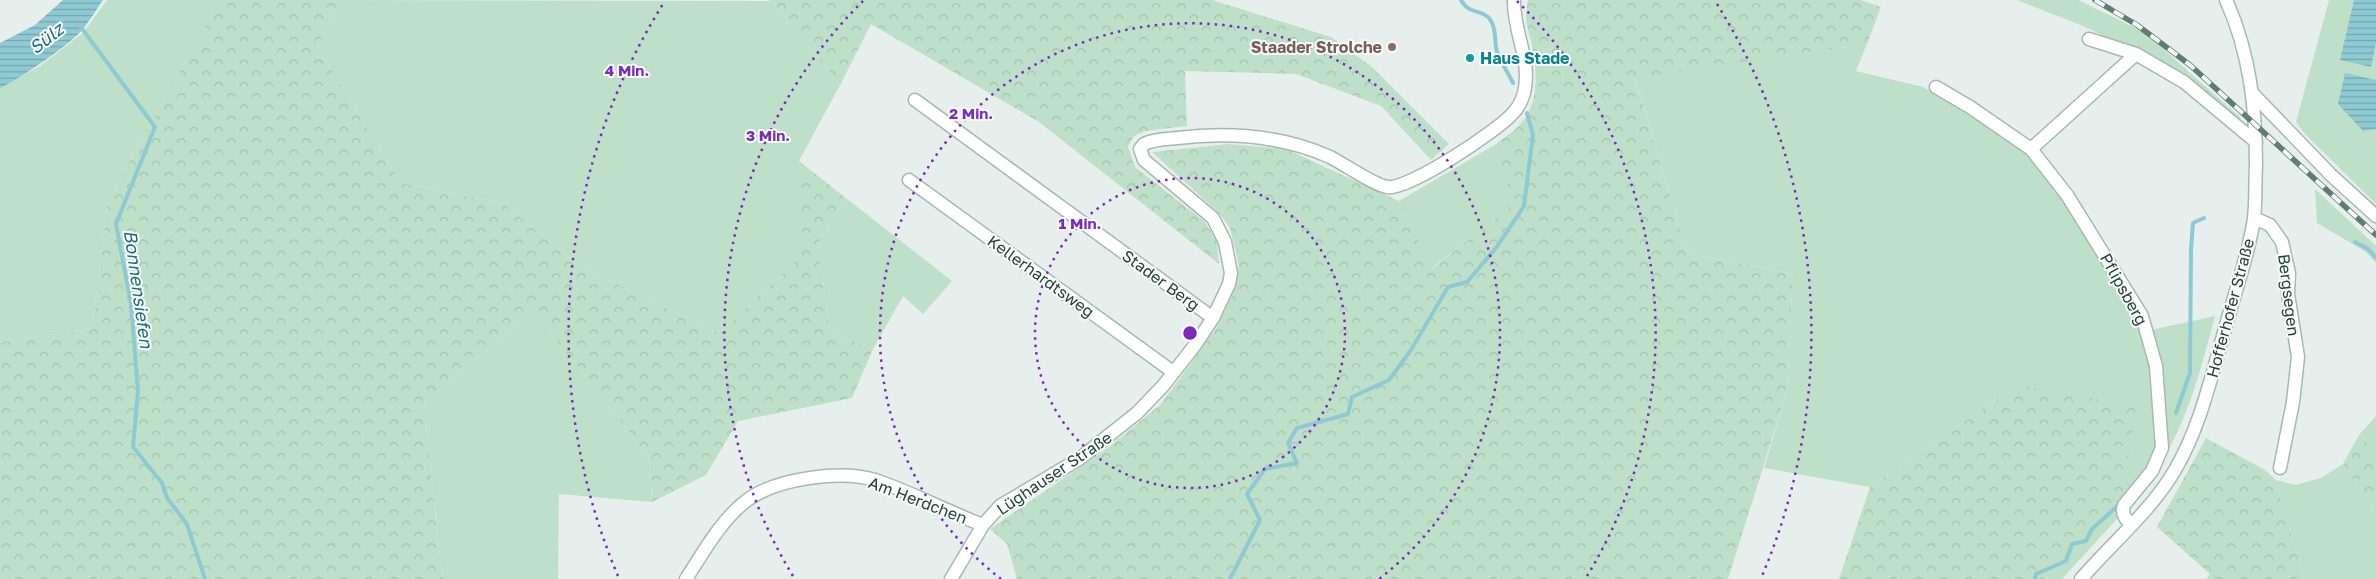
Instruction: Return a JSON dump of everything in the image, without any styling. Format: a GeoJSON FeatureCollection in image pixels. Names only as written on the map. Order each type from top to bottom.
{"type":"FeatureCollection","features":[{"type":"Feature","properties":{"kind":"street","name":"Lüghauser Straße"},"geometry":{"type":"LineString","coordinates":[[951,579],[983,525],[1000,506],[1079,459],[1137,413],[1173,372],[1213,318],[1229,284],[1231,273],[1229,257],[1220,230],[1212,218],[1144,160],[1140,149],[1144,144],[1189,137],[1235,135],[1277,141],[1300,146],[1330,157],[1386,187],[1398,187],[1492,132],[1513,114],[1519,105],[1524,94],[1527,70],[1514,0]]}},
{"type":"Feature","properties":{"kind":"street","name":"Hofferhofer Straße"},"geometry":{"type":"LineString","coordinates":[[2081,579],[2156,497],[2170,478],[2191,439],[2205,401],[2254,218],[2256,142],[2253,94],[2245,53],[2226,0]]}},
{"type":"Feature","properties":{"kind":"street"},"geometry":{"type":"LineString","coordinates":[[2089,40],[2136,54],[2184,82],[2256,142]]}},
{"type":"Feature","properties":{"kind":"street"},"geometry":{"type":"LineString","coordinates":[[2031,149],[2136,54]]}},
{"type":"Feature","properties":{"kind":"street","name":"Pflipsberg"},"geometry":{"type":"LineString","coordinates":[[1936,88],[1978,112],[2031,149],[2067,195],[2142,316],[2151,341],[2160,403],[2162,448],[2152,471],[2124,505],[2124,517],[2131,525]]}},
{"type":"Feature","properties":{"kind":"street"},"geometry":{"type":"LineString","coordinates":[[2253,94],[2331,175],[2376,216]]}},
{"type":"Feature","properties":{"kind":"street","name":"Stader Berg"},"geometry":{"type":"LineString","coordinates":[[915,100],[1213,318]]}},
{"type":"Feature","properties":{"kind":"street","name":"Kellerhardtsweg"},"geometry":{"type":"LineString","coordinates":[[909,180],[1173,372]]}},
{"type":"Feature","properties":{"kind":"street","name":"Bergsegen"},"geometry":{"type":"LineString","coordinates":[[2254,218],[2270,225],[2282,242],[2290,273],[2288,294],[2298,357],[2293,402],[2280,468]]}},
{"type":"Feature","properties":{"kind":"street","name":"Am Herdchen"},"geometry":{"type":"LineString","coordinates":[[686,579],[706,548],[746,501],[769,489],[796,481],[824,476],[850,476],[877,480],[983,525]]}},
{"type":"Feature","properties":{"kind":"green space"},"geometry":{"type":"Polygon","coordinates":[[[107,0],[220,0],[108,200],[92,329],[0,342],[0,87],[40,66],[83,33],[107,0]]]}},
{"type":"Feature","properties":{"kind":"green space"},"geometry":{"type":"Polygon","coordinates":[[[220,0],[339,0],[318,48],[401,183],[503,203],[583,268],[719,333],[799,258],[799,161],[846,198],[818,243],[830,332],[873,349],[852,398],[738,421],[706,475],[652,502],[649,457],[533,311],[424,403],[439,550],[444,579],[0,579],[0,342],[92,329],[108,200],[220,0]]]}},
{"type":"Feature","properties":{"kind":"green space"},"geometry":{"type":"Polygon","coordinates":[[[339,0],[772,1],[840,85],[799,161],[799,258],[719,333],[583,268],[503,203],[401,183],[318,48],[339,0]]]}},
{"type":"Feature","properties":{"kind":"green space"},"geometry":{"type":"Polygon","coordinates":[[[768,0],[1212,0],[1331,37],[1372,67],[1449,144],[1431,160],[1381,106],[1296,74],[1185,71],[1187,126],[1145,131],[1134,136],[1128,146],[1135,167],[1205,222],[1217,241],[1219,264],[1039,122],[871,24],[840,85],[772,1],[768,0]]]}},
{"type":"Feature","properties":{"kind":"green space"},"geometry":{"type":"Polygon","coordinates":[[[1528,0],[1861,0],[1881,7],[1867,44],[1635,78],[1687,253],[1793,274],[1787,391],[1728,579],[1017,579],[1007,544],[990,529],[1109,447],[1161,404],[1215,330],[1233,294],[1239,266],[1230,228],[1220,214],[1152,152],[1229,144],[1286,149],[1399,201],[1432,269],[1512,204],[1496,144],[1523,121],[1532,104],[1534,95],[1536,75],[1526,19],[1528,0]]]}},
{"type":"Feature","properties":{"kind":"green space"},"geometry":{"type":"Polygon","coordinates":[[[2017,0],[2078,0],[2144,32],[2241,118],[2238,123],[2184,74],[2083,26],[2017,0]]]}},
{"type":"Feature","properties":{"kind":"green space"},"geometry":{"type":"Polygon","coordinates":[[[2329,0],[2376,0],[2376,204],[2305,134],[2296,122],[2329,0]]]}},
{"type":"Feature","properties":{"kind":"green space"},"geometry":{"type":"Polygon","coordinates":[[[1867,44],[1856,71],[1923,87],[2026,150],[2048,174],[2129,299],[2148,341],[2158,446],[2150,465],[2121,504],[2116,520],[2062,579],[2043,579],[2045,574],[2063,562],[2070,548],[2083,536],[2017,385],[1870,487],[1764,468],[1787,391],[1793,274],[1687,253],[1635,77],[1867,44]]]}},
{"type":"Feature","properties":{"kind":"green space"},"geometry":{"type":"Polygon","coordinates":[[[1496,144],[1513,204],[1431,269],[1399,201],[1496,144]]]}},
{"type":"Feature","properties":{"kind":"green space"},"geometry":{"type":"Polygon","coordinates":[[[2315,189],[2376,246],[2376,263],[2366,252],[2317,223],[2315,189]]]}},
{"type":"Feature","properties":{"kind":"green space"},"geometry":{"type":"Polygon","coordinates":[[[846,198],[952,281],[923,314],[903,296],[873,349],[830,332],[818,243],[846,198]]]}},
{"type":"Feature","properties":{"kind":"green space"},"geometry":{"type":"Polygon","coordinates":[[[533,311],[649,457],[652,502],[559,494],[558,579],[444,579],[439,550],[424,403],[533,311]]]}},
{"type":"Feature","properties":{"kind":"green space"},"geometry":{"type":"Polygon","coordinates":[[[2215,316],[2188,406],[2164,458],[2151,330],[2215,316]]]}},
{"type":"Feature","properties":{"kind":"green space"},"geometry":{"type":"Polygon","coordinates":[[[2017,385],[2136,406],[2121,504],[2070,548],[2063,562],[2045,574],[2043,579],[1839,579],[1870,487],[2017,385]]]}},
{"type":"Feature","properties":{"kind":"green space"},"geometry":{"type":"Polygon","coordinates":[[[2376,416],[2376,451],[2359,435],[2376,416]]]}},
{"type":"Feature","properties":{"kind":"green space"},"geometry":{"type":"Polygon","coordinates":[[[2359,435],[2376,451],[2376,515],[2343,464],[2359,435]]]}},
{"type":"Feature","properties":{"kind":"green space"},"geometry":{"type":"Polygon","coordinates":[[[2206,438],[2265,470],[2276,480],[2304,579],[2206,579],[2210,574],[2157,527],[2206,438]]]}},
{"type":"Feature","properties":{"kind":"green space"},"geometry":{"type":"Polygon","coordinates":[[[2343,464],[2376,515],[2376,579],[2304,579],[2276,480],[2295,485],[2321,478],[2343,464]]]}},
{"type":"Feature","properties":{"kind":"water","name":"Sülz"},"geometry":{"type":"Polygon","coordinates":[[[63,0],[103,0],[77,36],[31,70],[0,88],[0,43],[35,25],[63,0]]]}},
{"type":"Feature","properties":{"kind":"water"},"geometry":{"type":"Polygon","coordinates":[[[2354,0],[2376,0],[2376,43],[2371,67],[2340,60],[2354,0]]]}},
{"type":"Feature","properties":{"kind":"water"},"geometry":{"type":"Polygon","coordinates":[[[2345,73],[2376,80],[2376,129],[2363,131],[2338,104],[2345,73]]]}},
{"type":"Feature","properties":{"kind":"waterway"},"geometry":{"type":"LineString","coordinates":[[1461,0],[1468,8],[1486,15],[1492,22],[1497,52],[1513,83]]}},
{"type":"Feature","properties":{"kind":"waterway","name":"Bonnensiefen"},"geometry":{"type":"LineString","coordinates":[[80,26],[155,127],[116,224],[131,304],[138,391],[133,447],[162,483],[167,498],[187,524],[205,579]]}},
{"type":"Feature","properties":{"kind":"waterway"},"geometry":{"type":"LineString","coordinates":[[1230,579],[1260,520],[1247,494],[1265,469],[1297,463],[1288,443],[1297,428],[1348,414],[1352,397],[1389,380],[1411,350],[1448,287],[1467,282],[1496,248],[1524,206],[1533,135],[1527,113]]}},
{"type":"Feature","properties":{"kind":"waterway"},"geometry":{"type":"LineString","coordinates":[[2176,413],[2190,373],[2193,223],[2204,218]]}},
{"type":"Feature","properties":{"kind":"waterway"},"geometry":{"type":"LineString","coordinates":[[2355,242],[2368,249],[2376,258]]}},
{"type":"Feature","properties":{"kind":"waterway"},"geometry":{"type":"LineString","coordinates":[[2035,579],[2036,574],[2066,561],[2072,544],[2086,541],[2092,529],[2121,503]]}},
{"type":"Feature","properties":{"kind":"railway"},"geometry":{"type":"LineString","coordinates":[[2095,0],[2137,25],[2190,65],[2376,235]]}},
{"type":"Feature","properties":{"kind":"place","name":"Staader Strolche"},"geometry":{"type":"Point","coordinates":[1392,47]}},
{"type":"Feature","properties":{"kind":"place","name":"Haus Stade"},"geometry":{"type":"Point","coordinates":[1470,58]}}]}
